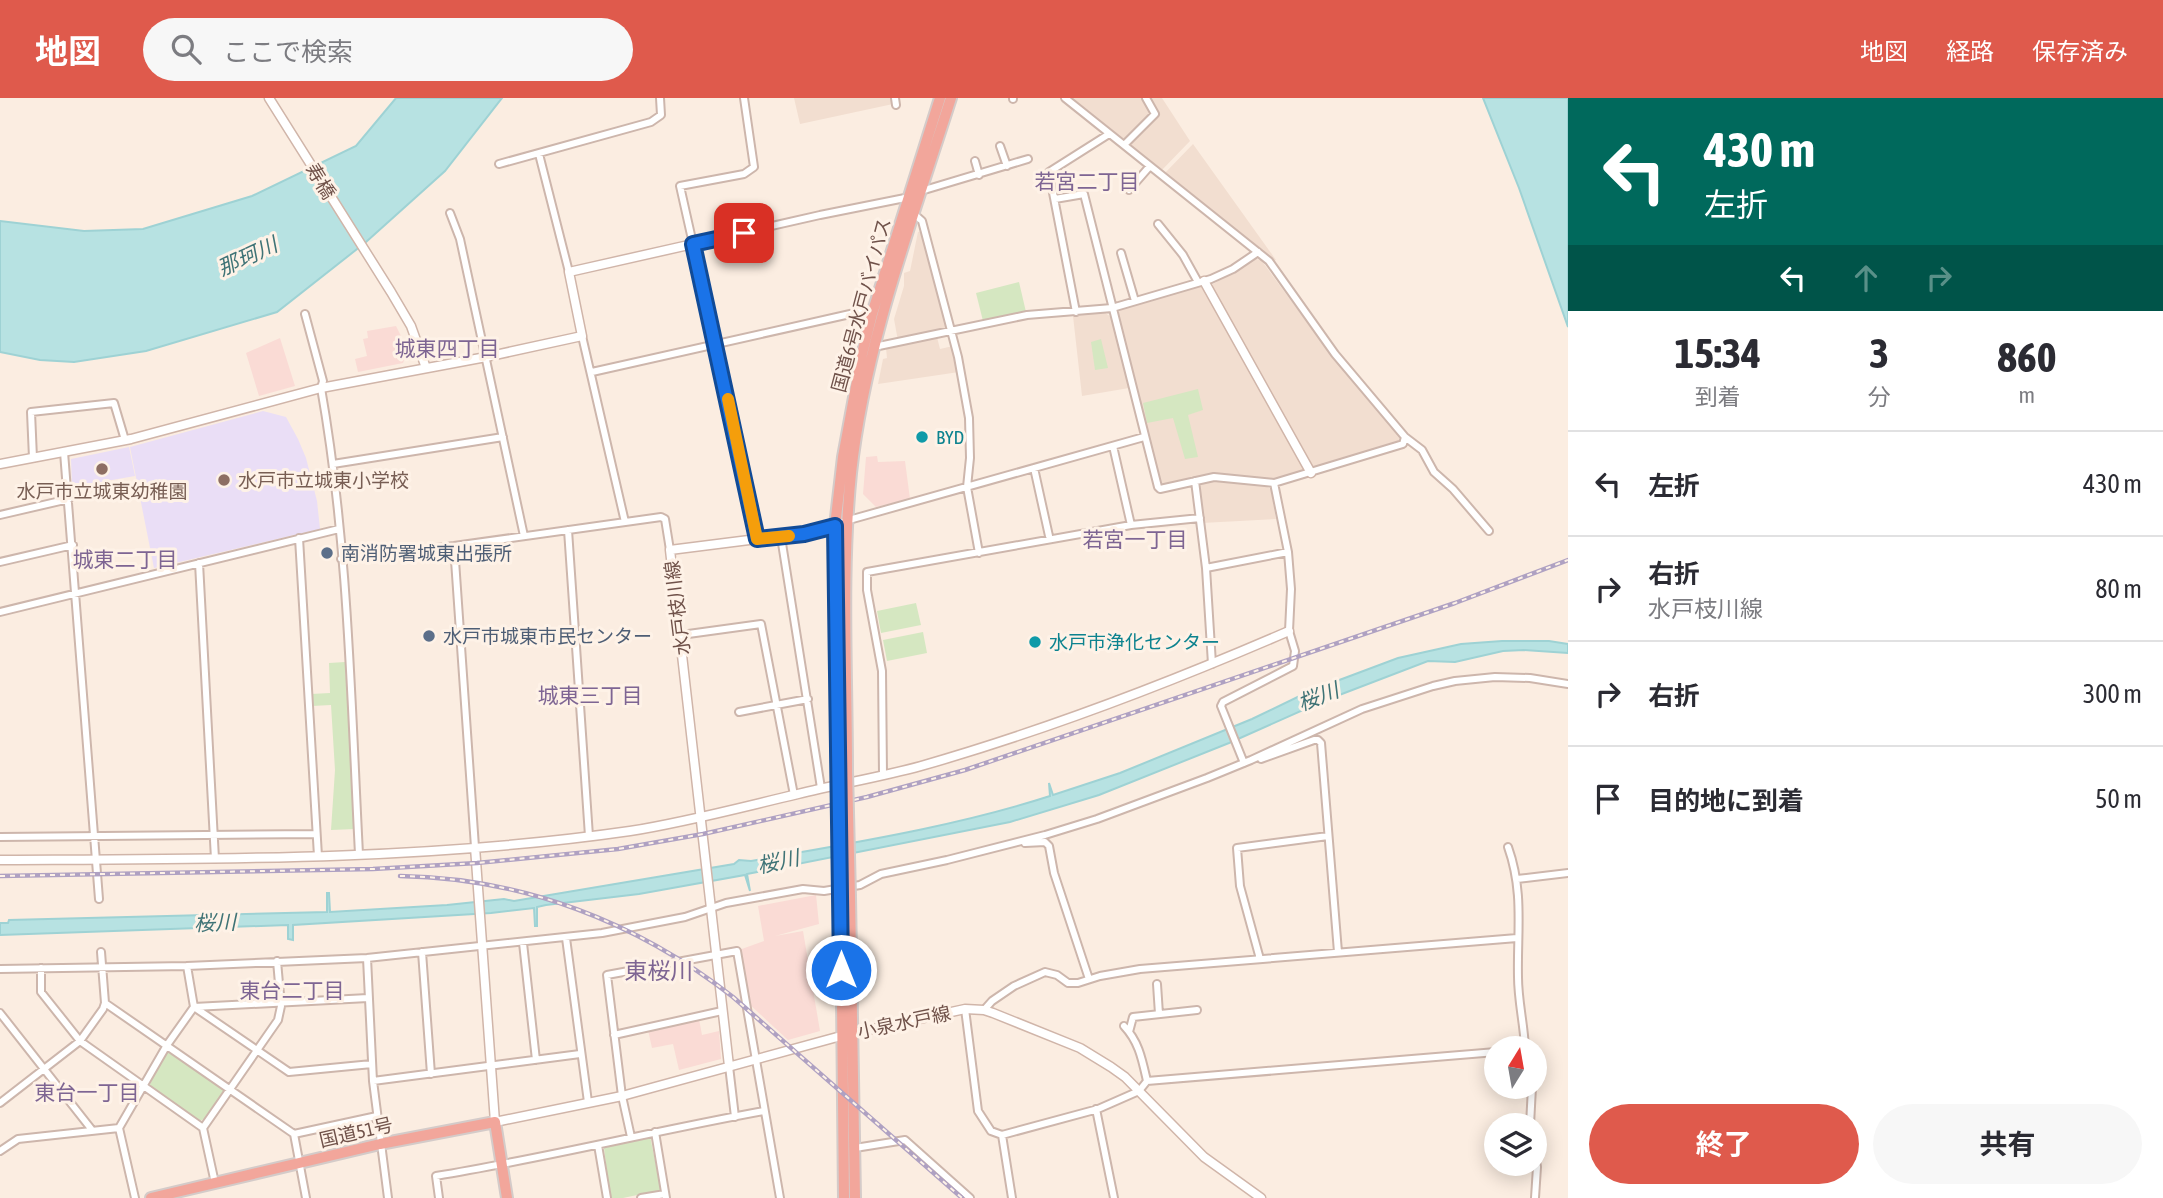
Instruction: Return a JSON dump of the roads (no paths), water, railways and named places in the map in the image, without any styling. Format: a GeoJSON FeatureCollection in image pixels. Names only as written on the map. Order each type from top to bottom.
{"type":"FeatureCollection","features":[{"type":"Feature","properties":{"kind":"highway","name":"国道6号水戸バイパス"},"geometry":{"type":"LineString","coordinates":[[843,773],[846,572],[851,474],[858,425],[874,347],[914,214],[940,98]]}},
{"type":"Feature","properties":{"kind":"highway","name":"国道6号水戸バイパス"},"geometry":{"type":"LineString","coordinates":[[855,1198],[853,1034],[845,898],[835,526],[848,424],[872,314],[951,98]]}},
{"type":"Feature","properties":{"kind":"highway","name":"国道6号水戸バイパス"},"geometry":{"type":"LineString","coordinates":[[844,1198],[841,1036],[845,898]]}},
{"type":"Feature","properties":{"kind":"highway","name":"国道51号"},"geometry":{"type":"LineString","coordinates":[[151,1198],[380,1144],[495,1122]]}},
{"type":"Feature","properties":{"kind":"highway"},"geometry":{"type":"LineString","coordinates":[[495,1122],[507,1198]]}},
{"type":"Feature","properties":{"kind":"main road","name":"寿橋"},"geometry":{"type":"LineString","coordinates":[[269,98],[411,327],[426,368]]}},
{"type":"Feature","properties":{"kind":"main road"},"geometry":{"type":"LineString","coordinates":[[0,464],[125,440],[321,388],[582,336],[569,272],[693,244],[757,539]]}},
{"type":"Feature","properties":{"kind":"main road"},"geometry":{"type":"LineString","coordinates":[[1201,281],[1311,473]]}},
{"type":"Feature","properties":{"kind":"main road","name":"水戸枝川線"},"geometry":{"type":"LineString","coordinates":[[710,905],[670,550],[757,539]]}},
{"type":"Feature","properties":{"kind":"main road"},"geometry":{"type":"LineString","coordinates":[[0,860],[215,859],[359,854],[589,836],[702,818],[883,775],[1025,734],[1212,664],[1289,631]]}},
{"type":"Feature","properties":{"kind":"main road"},"geometry":{"type":"LineString","coordinates":[[475,847],[480,946],[495,1122]]}},
{"type":"Feature","properties":{"kind":"main road"},"geometry":{"type":"LineString","coordinates":[[710,905],[729,1066]]}},
{"type":"Feature","properties":{"kind":"main road","name":"小泉水戸線"},"geometry":{"type":"LineString","coordinates":[[495,1122],[622,1096],[841,1036],[965,1009],[984,1010],[1088,1052],[1111,1066],[1196,1149],[1261,1198]]}},
{"type":"Feature","properties":{"kind":"street"},"geometry":{"type":"LineString","coordinates":[[499,164],[651,122],[661,115],[660,98]]}},
{"type":"Feature","properties":{"kind":"street"},"geometry":{"type":"LineString","coordinates":[[744,98],[754,167],[744,174],[680,187],[693,244],[916,196],[1028,159]]}},
{"type":"Feature","properties":{"kind":"street"},"geometry":{"type":"LineString","coordinates":[[1065,98],[1269,261],[1335,354],[1405,437],[1422,450],[1434,472],[1453,489],[1489,531]]}},
{"type":"Feature","properties":{"kind":"street"},"geometry":{"type":"LineString","coordinates":[[1124,145],[1155,114],[1146,98]]}},
{"type":"Feature","properties":{"kind":"street"},"geometry":{"type":"LineString","coordinates":[[1076,312],[1049,172],[1109,134]]}},
{"type":"Feature","properties":{"kind":"street"},"geometry":{"type":"LineString","coordinates":[[1000,146],[1007,166]]}},
{"type":"Feature","properties":{"kind":"street"},"geometry":{"type":"LineString","coordinates":[[539,154],[569,272]]}},
{"type":"Feature","properties":{"kind":"street"},"geometry":{"type":"LineString","coordinates":[[975,161],[979,174]]}},
{"type":"Feature","properties":{"kind":"street"},"geometry":{"type":"LineString","coordinates":[[1129,190],[1150,166]]}},
{"type":"Feature","properties":{"kind":"street"},"geometry":{"type":"LineString","coordinates":[[1055,199],[1084,194],[1144,437],[1160,489],[1214,477],[1274,483],[1403,444],[1405,437]]}},
{"type":"Feature","properties":{"kind":"street"},"geometry":{"type":"LineString","coordinates":[[450,213],[460,239],[524,536]]}},
{"type":"Feature","properties":{"kind":"street"},"geometry":{"type":"LineString","coordinates":[[914,214],[922,221],[952,332],[969,418],[971,440],[967,487],[979,553]]}},
{"type":"Feature","properties":{"kind":"street"},"geometry":{"type":"LineString","coordinates":[[1158,224],[1201,281]]}},
{"type":"Feature","properties":{"kind":"street"},"geometry":{"type":"LineString","coordinates":[[874,347],[1027,315],[1112,308],[1233,269],[1258,252]]}},
{"type":"Feature","properties":{"kind":"street"},"geometry":{"type":"LineString","coordinates":[[1121,253],[1135,301]]}},
{"type":"Feature","properties":{"kind":"street"},"geometry":{"type":"LineString","coordinates":[[592,372],[859,312],[872,314]]}},
{"type":"Feature","properties":{"kind":"street"},"geometry":{"type":"LineString","coordinates":[[305,314],[323,381],[321,388],[333,464],[359,854]]}},
{"type":"Feature","properties":{"kind":"street"},"geometry":{"type":"LineString","coordinates":[[582,336],[625,522]]}},
{"type":"Feature","properties":{"kind":"street"},"geometry":{"type":"LineString","coordinates":[[33,458],[31,412],[114,403],[125,440]]}},
{"type":"Feature","properties":{"kind":"street"},"geometry":{"type":"LineString","coordinates":[[333,464],[503,437]]}},
{"type":"Feature","properties":{"kind":"street"},"geometry":{"type":"LineString","coordinates":[[757,539],[812,533],[849,520],[1144,437]]}},
{"type":"Feature","properties":{"kind":"street"},"geometry":{"type":"LineString","coordinates":[[1113,446],[1131,525]]}},
{"type":"Feature","properties":{"kind":"street"},"geometry":{"type":"LineString","coordinates":[[64,452],[99,899]]}},
{"type":"Feature","properties":{"kind":"street"},"geometry":{"type":"LineString","coordinates":[[1034,468],[1049,536]]}},
{"type":"Feature","properties":{"kind":"street"},"geometry":{"type":"LineString","coordinates":[[1195,481],[1206,568],[1212,664]]}},
{"type":"Feature","properties":{"kind":"street"},"geometry":{"type":"LineString","coordinates":[[1246,761],[1221,706],[1223,702],[1293,666],[1295,651],[1289,631],[1291,589],[1288,552],[1274,483]]}},
{"type":"Feature","properties":{"kind":"street"},"geometry":{"type":"LineString","coordinates":[[0,515],[69,499]]}},
{"type":"Feature","properties":{"kind":"street"},"geometry":{"type":"LineString","coordinates":[[341,559],[660,517],[665,519],[670,550]]}},
{"type":"Feature","properties":{"kind":"street"},"geometry":{"type":"LineString","coordinates":[[883,775],[881,671],[866,572],[1131,525],[1199,518]]}},
{"type":"Feature","properties":{"kind":"street"},"geometry":{"type":"LineString","coordinates":[[0,612],[339,529]]}},
{"type":"Feature","properties":{"kind":"street"},"geometry":{"type":"LineString","coordinates":[[568,530],[589,836]]}},
{"type":"Feature","properties":{"kind":"street"},"geometry":{"type":"LineString","coordinates":[[781,537],[821,788]]}},
{"type":"Feature","properties":{"kind":"street"},"geometry":{"type":"LineString","coordinates":[[299,538],[318,856]]}},
{"type":"Feature","properties":{"kind":"street"},"geometry":{"type":"LineString","coordinates":[[0,562],[73,545]]}},
{"type":"Feature","properties":{"kind":"street"},"geometry":{"type":"LineString","coordinates":[[454,546],[475,847]]}},
{"type":"Feature","properties":{"kind":"street"},"geometry":{"type":"LineString","coordinates":[[1206,568],[1288,552]]}},
{"type":"Feature","properties":{"kind":"street"},"geometry":{"type":"LineString","coordinates":[[199,563],[215,859]]}},
{"type":"Feature","properties":{"kind":"street"},"geometry":{"type":"LineString","coordinates":[[681,635],[761,624],[794,795]]}},
{"type":"Feature","properties":{"kind":"street"},"geometry":{"type":"LineString","coordinates":[[0,969],[187,966],[367,958],[523,943],[685,917],[710,905],[803,889],[824,891],[860,886],[881,874],[1097,820],[1246,761],[1362,709],[1433,686],[1494,677],[1551,681],[1568,686]]}},
{"type":"Feature","properties":{"kind":"street"},"geometry":{"type":"LineString","coordinates":[[739,712],[808,699]]}},
{"type":"Feature","properties":{"kind":"street"},"geometry":{"type":"LineString","coordinates":[[1246,761],[1273,756],[1318,740],[1321,743],[1338,952]]}},
{"type":"Feature","properties":{"kind":"street"},"geometry":{"type":"LineString","coordinates":[[0,837],[316,834]]}},
{"type":"Feature","properties":{"kind":"street"},"geometry":{"type":"LineString","coordinates":[[1260,959],[1240,886],[1237,848],[1328,835]]}},
{"type":"Feature","properties":{"kind":"street"},"geometry":{"type":"LineString","coordinates":[[1017,842],[1045,842],[1049,846],[1054,873],[1088,979]]}},
{"type":"Feature","properties":{"kind":"street"},"geometry":{"type":"LineString","coordinates":[[1507,847],[1517,878],[1520,919],[1517,938],[1518,995],[1523,1036]]}},
{"type":"Feature","properties":{"kind":"street"},"geometry":{"type":"LineString","coordinates":[[1517,878],[1568,873]]}},
{"type":"Feature","properties":{"kind":"street"},"geometry":{"type":"LineString","coordinates":[[566,938],[588,1102]]}},
{"type":"Feature","properties":{"kind":"street"},"geometry":{"type":"LineString","coordinates":[[984,1010],[1014,986],[1045,972],[1068,983],[1078,983],[1140,969],[1517,938]]}},
{"type":"Feature","properties":{"kind":"street"},"geometry":{"type":"LineString","coordinates":[[523,943],[536,1060]]}},
{"type":"Feature","properties":{"kind":"street"},"geometry":{"type":"LineString","coordinates":[[631,1137],[622,1096],[607,975],[737,951],[780,1198]]}},
{"type":"Feature","properties":{"kind":"street"},"geometry":{"type":"LineString","coordinates":[[0,1103],[80,1041],[103,1009],[101,952]]}},
{"type":"Feature","properties":{"kind":"street"},"geometry":{"type":"LineString","coordinates":[[422,952],[431,1074]]}},
{"type":"Feature","properties":{"kind":"street"},"geometry":{"type":"LineString","coordinates":[[367,958],[373,1082],[388,1198]]}},
{"type":"Feature","properties":{"kind":"street"},"geometry":{"type":"LineString","coordinates":[[203,1128],[278,1020],[280,1002],[277,961]]}},
{"type":"Feature","properties":{"kind":"street"},"geometry":{"type":"LineString","coordinates":[[135,1198],[119,1128],[167,1045],[194,1007],[187,966]]}},
{"type":"Feature","properties":{"kind":"street"},"geometry":{"type":"LineString","coordinates":[[41,968],[41,992],[80,1041],[203,1128],[215,1183]]}},
{"type":"Feature","properties":{"kind":"street"},"geometry":{"type":"LineString","coordinates":[[1157,984],[1159,1014]]}},
{"type":"Feature","properties":{"kind":"street"},"geometry":{"type":"LineString","coordinates":[[194,1007],[368,998]]}},
{"type":"Feature","properties":{"kind":"street"},"geometry":{"type":"LineString","coordinates":[[104,1003],[294,1134],[306,1198]]}},
{"type":"Feature","properties":{"kind":"street"},"geometry":{"type":"LineString","coordinates":[[194,1007],[289,1072],[372,1064]]}},
{"type":"Feature","properties":{"kind":"street"},"geometry":{"type":"LineString","coordinates":[[965,1009],[978,1111],[992,1131],[1002,1135],[1096,1109],[1139,1091],[1147,1081],[1484,1053]]}},
{"type":"Feature","properties":{"kind":"street"},"geometry":{"type":"LineString","coordinates":[[1129,1032],[1133,1017],[1197,1010]]}},
{"type":"Feature","properties":{"kind":"street"},"geometry":{"type":"LineString","coordinates":[[614,1035],[722,1011]]}},
{"type":"Feature","properties":{"kind":"street"},"geometry":{"type":"LineString","coordinates":[[0,1013],[92,1130]]}},
{"type":"Feature","properties":{"kind":"street"},"geometry":{"type":"LineString","coordinates":[[1124,1026],[1139,1046],[1147,1081]]}},
{"type":"Feature","properties":{"kind":"street"},"geometry":{"type":"LineString","coordinates":[[373,1082],[580,1054]]}},
{"type":"Feature","properties":{"kind":"street"},"geometry":{"type":"LineString","coordinates":[[729,1066],[735,1116]]}},
{"type":"Feature","properties":{"kind":"street"},"geometry":{"type":"LineString","coordinates":[[1096,1109],[1114,1198]]}},
{"type":"Feature","properties":{"kind":"street"},"geometry":{"type":"LineString","coordinates":[[439,1198],[436,1176],[502,1166],[764,1111]]}},
{"type":"Feature","properties":{"kind":"street"},"geometry":{"type":"LineString","coordinates":[[294,1134],[377,1116]]}},
{"type":"Feature","properties":{"kind":"street"},"geometry":{"type":"LineString","coordinates":[[0,1151],[18,1139],[119,1128]]}},
{"type":"Feature","properties":{"kind":"street"},"geometry":{"type":"LineString","coordinates":[[641,1198],[666,1196],[655,1132]]}},
{"type":"Feature","properties":{"kind":"street"},"geometry":{"type":"LineString","coordinates":[[1002,1135],[1012,1198]]}},
{"type":"Feature","properties":{"kind":"street"},"geometry":{"type":"LineString","coordinates":[[855,1148],[905,1140],[970,1198]]}},
{"type":"Feature","properties":{"kind":"street"},"geometry":{"type":"LineString","coordinates":[[598,1145],[607,1198]]}},
{"type":"Feature","properties":{"kind":"street"},"geometry":{"type":"LineString","coordinates":[[1535,1198],[1536,1176]]}},
{"type":"Feature","properties":{"kind":"water","name":"那珂川"},"geometry":{"type":"Polygon","coordinates":[[[396,98],[502,98],[445,171],[366,242],[277,312],[146,351],[74,362],[40,360],[0,352],[0,221],[84,231],[143,229],[252,196],[356,146],[396,98]]]}},
{"type":"Feature","properties":{"kind":"water"},"geometry":{"type":"Polygon","coordinates":[[[1483,98],[1568,98],[1568,327],[1519,188],[1483,98]]]}},
{"type":"Feature","properties":{"kind":"water","name":"桜川"},"geometry":{"type":"Polygon","coordinates":[[[1549,641],[1568,644],[1568,653],[1503,651],[1455,662],[1428,661],[1321,702],[1229,743],[1099,795],[1010,822],[747,874],[750,891],[745,875],[639,894],[546,905],[537,907],[537,926],[534,908],[293,925],[293,940],[288,939],[288,925],[0,935],[0,923],[8,923],[9,920],[327,912],[327,893],[330,912],[504,899],[514,901],[902,833],[977,817],[1050,796],[1049,783],[1053,795],[1120,773],[1252,719],[1310,691],[1398,658],[1461,644],[1549,641]]]}},
{"type":"Feature","properties":{"kind":"railway"},"geometry":{"type":"LineString","coordinates":[[0,876],[373,869],[477,863],[618,849],[703,834],[867,797],[965,770],[1455,603],[1568,560]]}},
{"type":"Feature","properties":{"kind":"railway"},"geometry":{"type":"LineString","coordinates":[[400,876],[490,885],[534,895],[618,926],[658,947],[733,997],[962,1198]]}},
{"type":"Feature","properties":{"kind":"place","name":"BYD"},"geometry":{"type":"Point","coordinates":[922,437]}},
{"type":"Feature","properties":{"kind":"place","name":"水戸市立城東幼稚園"},"geometry":{"type":"Point","coordinates":[102,469]}},
{"type":"Feature","properties":{"kind":"place","name":"水戸市立城東小学校"},"geometry":{"type":"Point","coordinates":[224,480]}},
{"type":"Feature","properties":{"kind":"place","name":"南消防署城東出張所"},"geometry":{"type":"Point","coordinates":[327,553]}},
{"type":"Feature","properties":{"kind":"place","name":"水戸市城東市民センター"},"geometry":{"type":"Point","coordinates":[429,636]}},
{"type":"Feature","properties":{"kind":"place","name":"水戸市浄化センター"},"geometry":{"type":"Point","coordinates":[1035,642]}},
{"type":"Feature","properties":{"kind":"district","name":"若宮二丁目"},"geometry":{"type":"Point","coordinates":[1087,181]}},
{"type":"Feature","properties":{"kind":"district","name":"城東四丁目"},"geometry":{"type":"Point","coordinates":[447,348]}},
{"type":"Feature","properties":{"kind":"district","name":"若宮一丁目"},"geometry":{"type":"Point","coordinates":[1135,539]}},
{"type":"Feature","properties":{"kind":"district","name":"城東二丁目"},"geometry":{"type":"Point","coordinates":[125,559]}},
{"type":"Feature","properties":{"kind":"district","name":"城東三丁目"},"geometry":{"type":"Point","coordinates":[590,695]}},
{"type":"Feature","properties":{"kind":"district","name":"東桜川"},"geometry":{"type":"Point","coordinates":[659,971]}},
{"type":"Feature","properties":{"kind":"district","name":"東台二丁目"},"geometry":{"type":"Point","coordinates":[292,990]}},
{"type":"Feature","properties":{"kind":"district","name":"東台一丁目"},"geometry":{"type":"Point","coordinates":[87,1092]}}]}
